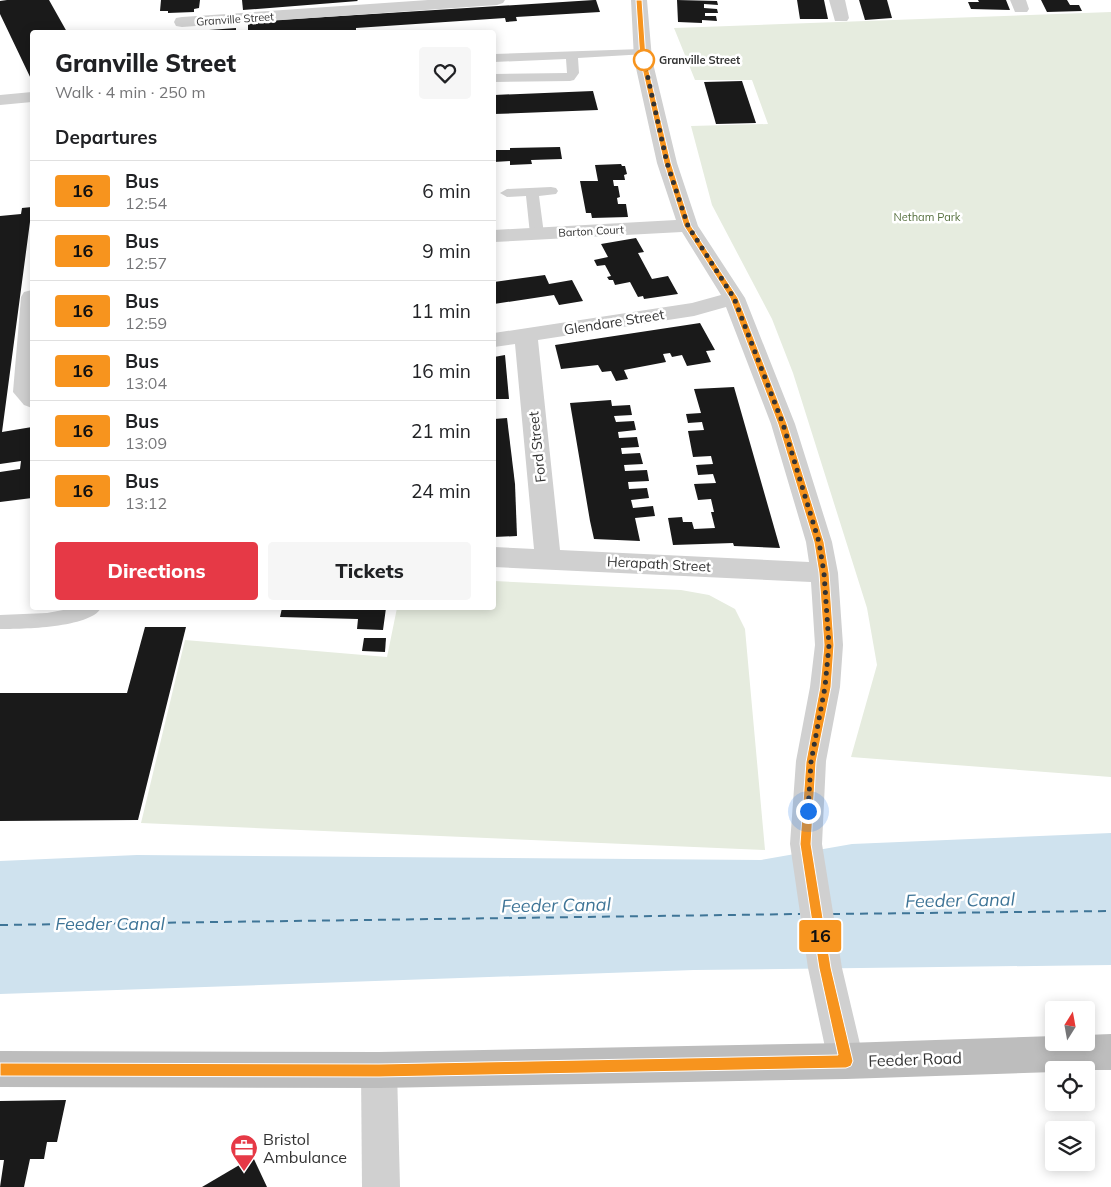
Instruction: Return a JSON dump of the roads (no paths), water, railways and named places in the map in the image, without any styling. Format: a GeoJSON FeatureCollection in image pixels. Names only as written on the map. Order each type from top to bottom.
{"type":"FeatureCollection","features":[{"type":"Feature","properties":{"kind":"street","name":"Granville Street"},"geometry":{"type":"LineString","coordinates":[[182,22],[498,0]]}},
{"type":"Feature","properties":{"kind":"street"},"geometry":{"type":"LineString","coordinates":[[639,0],[642,52],[667,163],[688,226],[734,298],[783,424],[819,542],[824,573],[829,645],[825,687],[811,762],[806,844],[825,968],[846,1061]]}},
{"type":"Feature","properties":{"kind":"street"},"geometry":{"type":"LineString","coordinates":[[837,0],[841,18]]}},
{"type":"Feature","properties":{"kind":"street"},"geometry":{"type":"LineString","coordinates":[[0,100],[30,97]]}},
{"type":"Feature","properties":{"kind":"street","name":"Barton Court"},"geometry":{"type":"LineString","coordinates":[[496,236],[688,226]]}},
{"type":"Feature","properties":{"kind":"street","name":"Glendare Street"},"geometry":{"type":"LineString","coordinates":[[496,340],[694,309],[734,298]]}},
{"type":"Feature","properties":{"kind":"street"},"geometry":{"type":"LineString","coordinates":[[30,324],[25,392],[30,398]]}},
{"type":"Feature","properties":{"kind":"street","name":"Ford Street"},"geometry":{"type":"LineString","coordinates":[[526,335],[548,559]]}},
{"type":"Feature","properties":{"kind":"street","name":"Herapath Street"},"geometry":{"type":"LineString","coordinates":[[496,557],[824,573]]}},
{"type":"Feature","properties":{"kind":"street","name":"Feeder Road"},"geometry":{"type":"LineString","coordinates":[[0,1069],[379,1070],[846,1061],[1111,1052]]}},
{"type":"Feature","properties":{"kind":"street"},"geometry":{"type":"LineString","coordinates":[[379,1070],[381,1187]]}},
{"type":"Feature","properties":{"kind":"lane"},"geometry":{"type":"LineString","coordinates":[[496,58],[642,52]]}},
{"type":"Feature","properties":{"kind":"lane"},"geometry":{"type":"LineString","coordinates":[[496,78],[570,77],[574,73],[572,55]]}},
{"type":"Feature","properties":{"kind":"lane"},"geometry":{"type":"LineString","coordinates":[[507,193],[551,191]]}},
{"type":"Feature","properties":{"kind":"lane"},"geometry":{"type":"LineString","coordinates":[[532,192],[537,234]]}},
{"type":"Feature","properties":{"kind":"lane"},"geometry":{"type":"LineString","coordinates":[[0,622],[60,620],[87,610]]}},
{"type":"Feature","properties":{"kind":"water","name":"Feeder Canal"},"geometry":{"type":"Polygon","coordinates":[[[1111,833],[1111,965],[694,970],[0,994],[0,861],[137,855],[761,860],[852,844],[1111,833]]]}},
{"type":"Feature","properties":{"kind":"place","name":"Granville Street"},"geometry":{"type":"Point","coordinates":[644,60]}},
{"type":"Feature","properties":{"kind":"place","name":"Bristol Ambulance"},"geometry":{"type":"Point","coordinates":[244,1172]}},
{"type":"Feature","properties":{"kind":"park label","name":"Netham Park"},"geometry":{"type":"Point","coordinates":[927,217]}}]}
